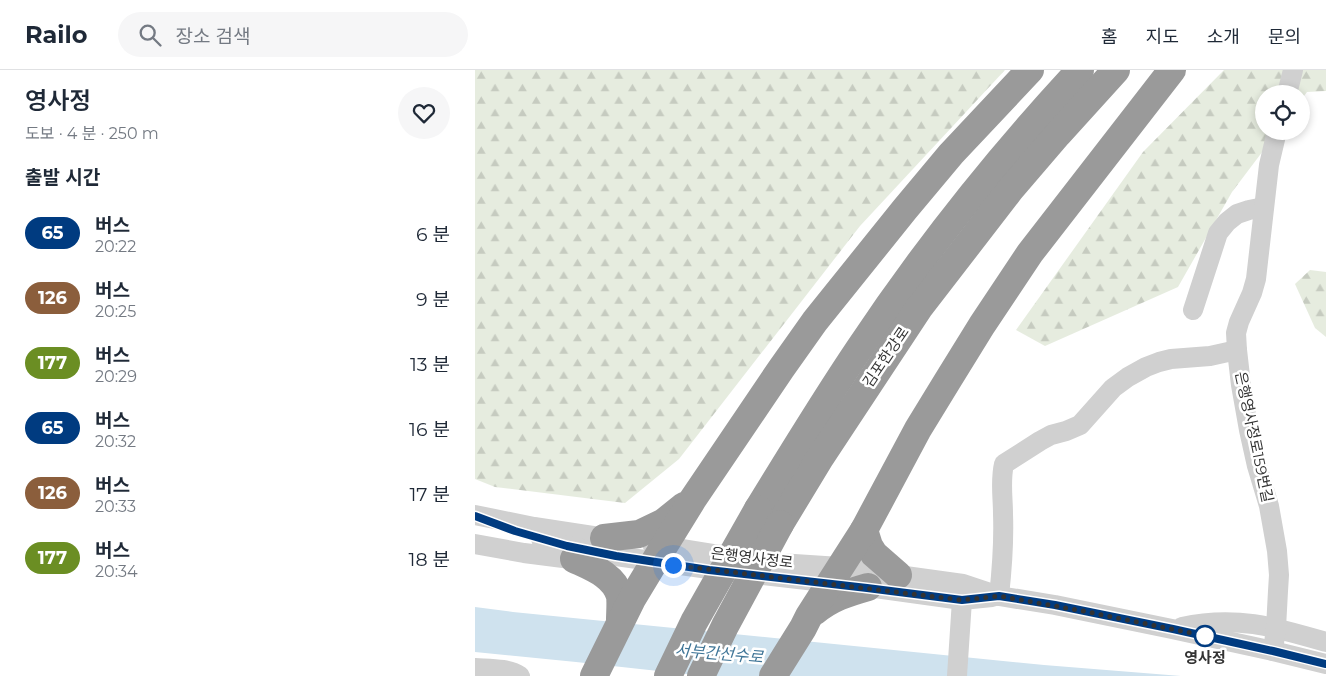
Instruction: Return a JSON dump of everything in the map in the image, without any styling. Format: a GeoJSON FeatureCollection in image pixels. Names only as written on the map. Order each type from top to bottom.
{"type":"FeatureCollection","features":[{"type":"Feature","properties":{"kind":"highway"},"geometry":{"type":"LineString","coordinates":[[594,676],[624,605],[660,554],[693,499],[781,368],[815,321],[905,209],[951,154],[1030,70]]}},
{"type":"Feature","properties":{"kind":"highway","name":"김포한강로"},"geometry":{"type":"LineString","coordinates":[[668,676],[694,622],[758,509],[813,418],[859,348],[949,225],[1013,144],[1080,70]]}},
{"type":"Feature","properties":{"kind":"highway","name":"김포한강로"},"geometry":{"type":"LineString","coordinates":[[701,676],[725,626],[780,524],[879,366],[919,308],[1016,183],[1116,70]]}},
{"type":"Feature","properties":{"kind":"highway"},"geometry":{"type":"LineString","coordinates":[[773,676],[864,530],[918,429],[982,325],[1030,253],[1171,70]]}},
{"type":"Feature","properties":{"kind":"highway"},"geometry":{"type":"LineString","coordinates":[[604,538],[639,534],[664,522],[693,499]]}},
{"type":"Feature","properties":{"kind":"highway"},"geometry":{"type":"LineString","coordinates":[[864,530],[874,554],[898,575]]}},
{"type":"Feature","properties":{"kind":"highway"},"geometry":{"type":"LineString","coordinates":[[574,559],[602,572],[614,584],[624,605]]}},
{"type":"Feature","properties":{"kind":"highway"},"geometry":{"type":"LineString","coordinates":[[806,622],[825,603],[867,588]]}},
{"type":"Feature","properties":{"kind":"street"},"geometry":{"type":"LineString","coordinates":[[1289,85],[1293,70]]}},
{"type":"Feature","properties":{"kind":"street","name":"은행영사정로159번길"},"geometry":{"type":"LineString","coordinates":[[1273,651],[1279,574],[1277,551],[1269,506],[1249,430],[1241,385],[1236,333],[1256,278],[1269,165],[1275,140]]}},
{"type":"Feature","properties":{"kind":"street"},"geometry":{"type":"LineString","coordinates":[[1193,310],[1218,234],[1227,222],[1237,214],[1264,207]]}},
{"type":"Feature","properties":{"kind":"street"},"geometry":{"type":"LineString","coordinates":[[999,596],[1002,571],[1003,515],[1001,482],[1005,464],[1051,435],[1067,432],[1080,425],[1113,388],[1146,367],[1171,359],[1211,356],[1237,350]]}},
{"type":"Feature","properties":{"kind":"street","name":"은행영사정로"},"geometry":{"type":"LineString","coordinates":[[475,515],[515,531],[567,546],[616,556],[714,554],[779,562],[835,575],[867,588],[962,600],[999,596]]}},
{"type":"Feature","properties":{"kind":"street","name":"은행영사정로"},"geometry":{"type":"LineString","coordinates":[[475,515],[604,538],[660,554]]}},
{"type":"Feature","properties":{"kind":"street"},"geometry":{"type":"LineString","coordinates":[[475,544],[524,553],[621,564],[660,554]]}},
{"type":"Feature","properties":{"kind":"street","name":"은행영사정로"},"geometry":{"type":"LineString","coordinates":[[835,575],[898,575],[963,584],[999,596],[1055,605],[1173,629],[1326,664]]}},
{"type":"Feature","properties":{"kind":"street"},"geometry":{"type":"LineString","coordinates":[[957,676],[962,600]]}},
{"type":"Feature","properties":{"kind":"street"},"geometry":{"type":"LineString","coordinates":[[1173,629],[1213,622],[1249,623],[1276,628],[1326,642]]}},
{"type":"Feature","properties":{"kind":"street"},"geometry":{"type":"LineString","coordinates":[[475,668],[505,671],[520,676]]}},
{"type":"Feature","properties":{"kind":"green space"},"geometry":{"type":"Polygon","coordinates":[[[475,70],[1005,70],[860,226],[679,459],[625,503],[495,487],[475,479],[475,70]]]}},
{"type":"Feature","properties":{"kind":"green space"},"geometry":{"type":"Polygon","coordinates":[[[1224,70],[1326,70],[1326,91],[1310,92],[1310,85],[1255,85],[1255,140],[1271,140],[1232,192],[1178,287],[1045,346],[1016,330],[1143,152],[1224,70]]]}},
{"type":"Feature","properties":{"kind":"green space"},"geometry":{"type":"Polygon","coordinates":[[[1310,270],[1326,272],[1326,337],[1315,328],[1295,284],[1310,270]]]}},
{"type":"Feature","properties":{"kind":"water","name":"서부간선수로"},"geometry":{"type":"Polygon","coordinates":[[[475,607],[1044,665],[1181,676],[704,676],[475,652],[475,607]]]}},
{"type":"Feature","properties":{"kind":"bus line","name":"65"},"geometry":{"type":"LineString","coordinates":[[475,516],[515,531],[567,546],[616,556],[709,570],[962,600],[999,596],[1055,605],[1173,629],[1326,664]]}},
{"type":"Feature","properties":{"kind":"place","name":"영사정"},"geometry":{"type":"Point","coordinates":[1205,636]}},
{"type":"Feature","properties":{"kind":"route"},"geometry":{"type":"LineString","coordinates":[[673,565],[962,600],[999,596],[1055,605],[1205,636]]}}]}
